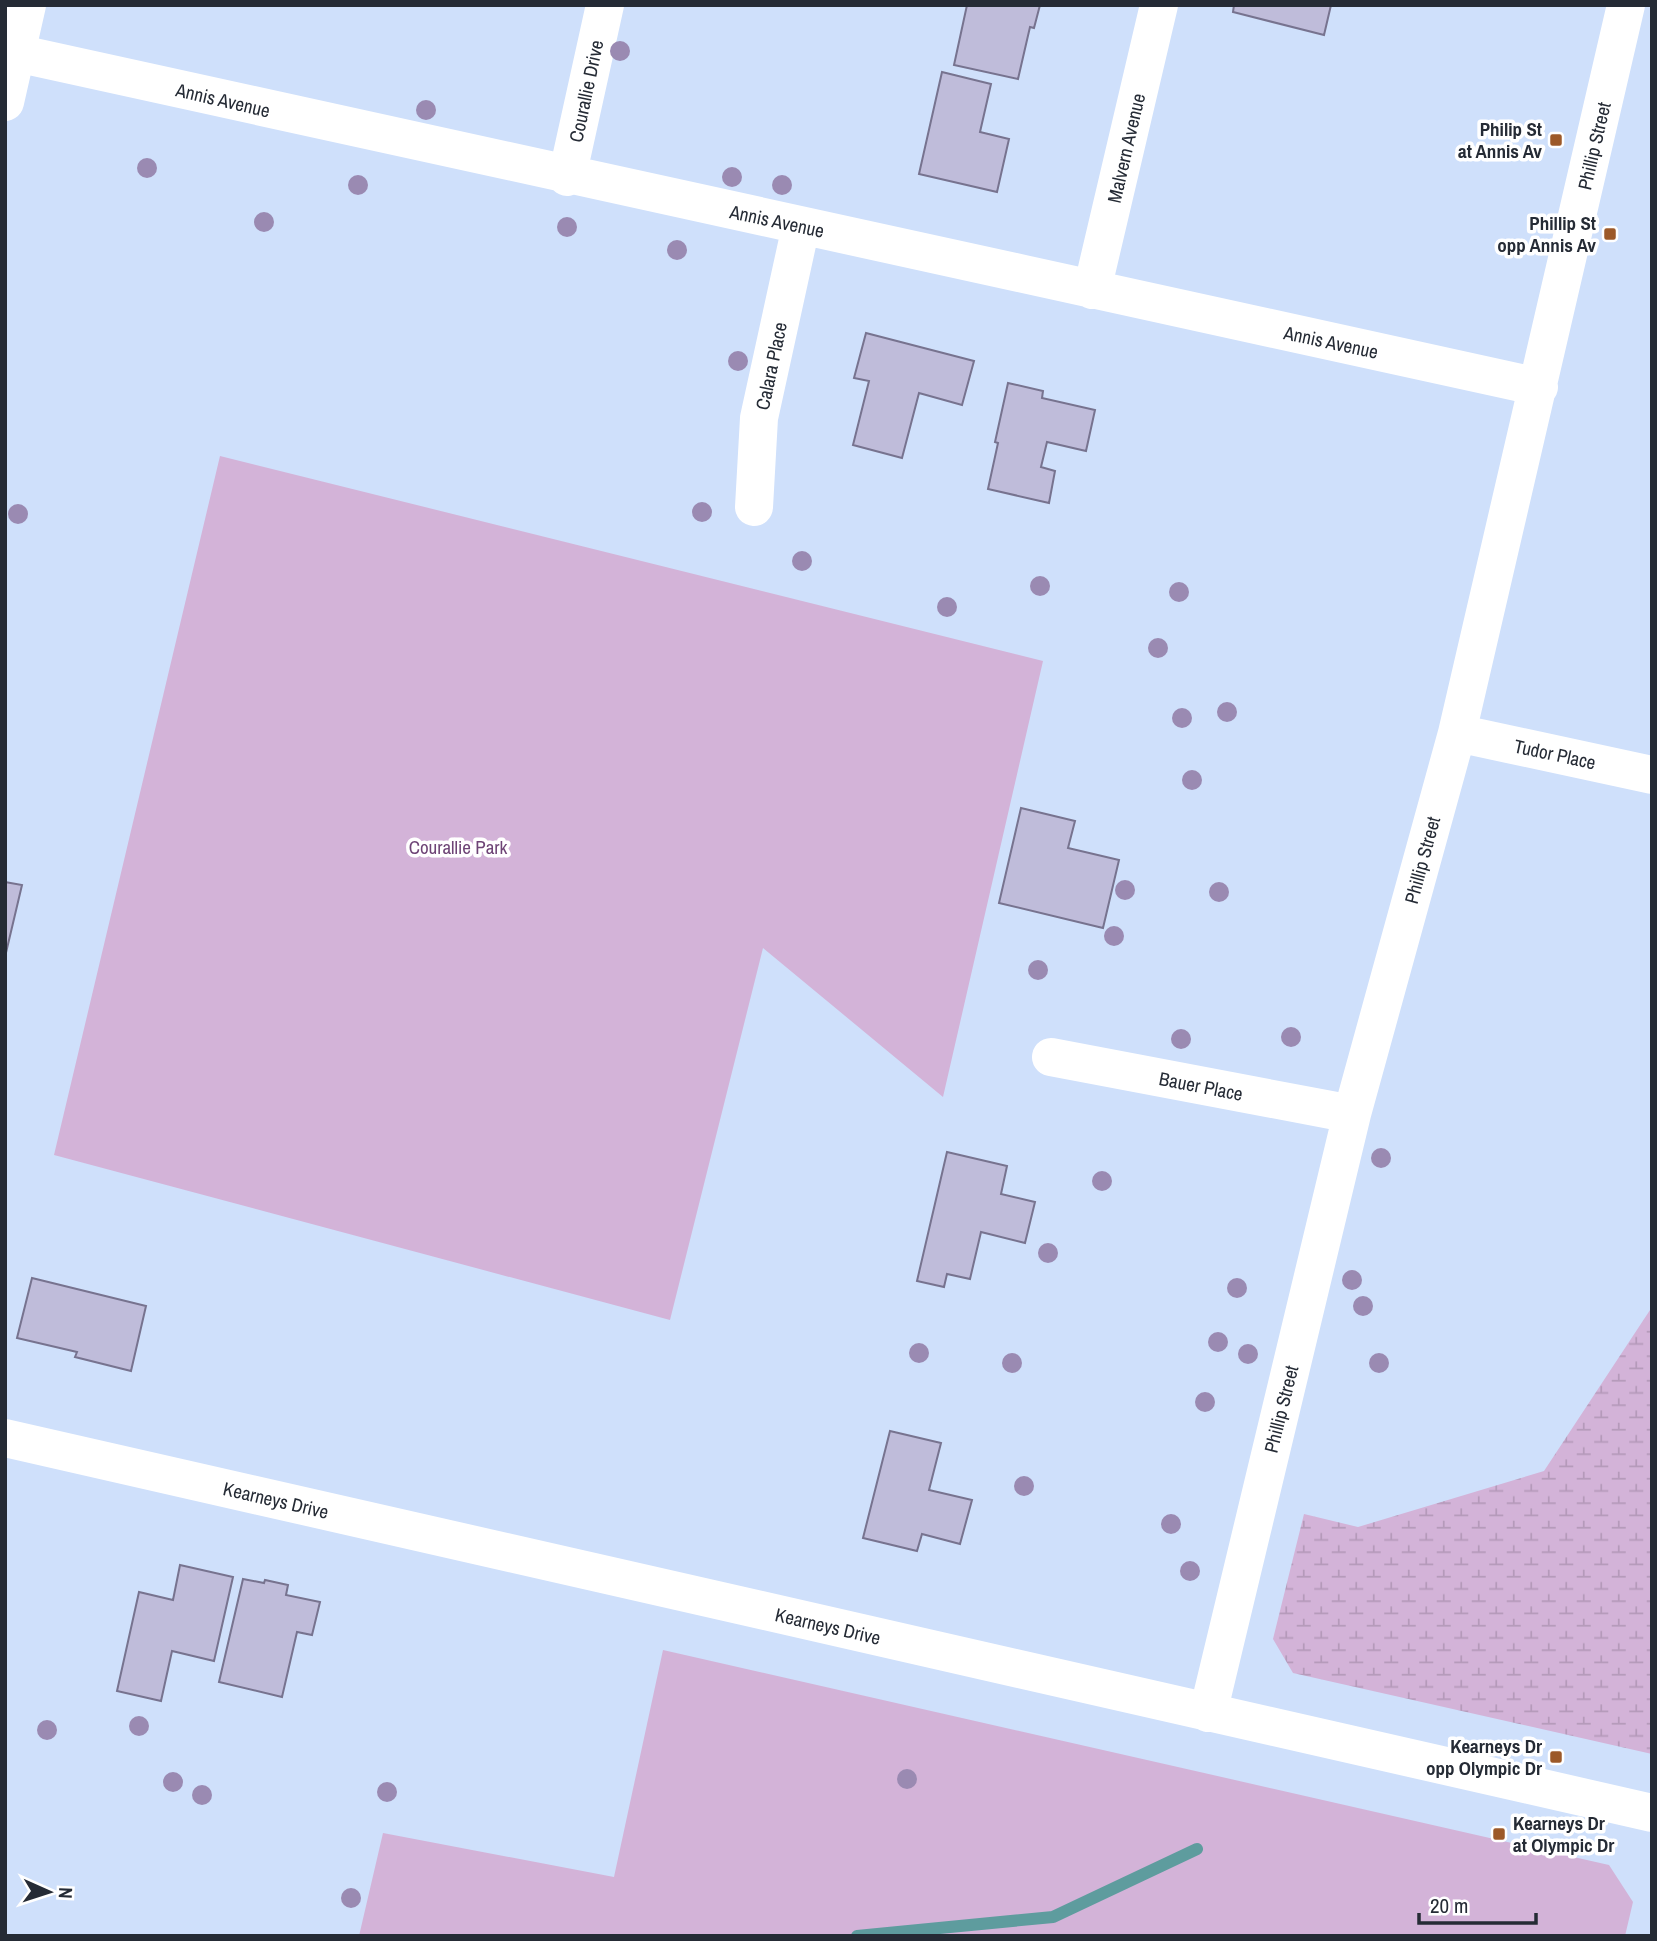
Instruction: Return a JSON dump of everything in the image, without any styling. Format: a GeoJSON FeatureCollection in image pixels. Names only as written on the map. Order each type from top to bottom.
{"type":"FeatureCollection","features":[{"type":"Feature","properties":{"kind":"street"},"geometry":{"type":"LineString","coordinates":[[5,102],[27,5]]}},
{"type":"Feature","properties":{"kind":"street","name":"Courallie Drive"},"geometry":{"type":"LineString","coordinates":[[567,177],[605,5]]}},
{"type":"Feature","properties":{"kind":"street","name":"Malvern Avenue"},"geometry":{"type":"LineString","coordinates":[[1092,290],[1159,5]]}},
{"type":"Feature","properties":{"kind":"street","name":"Phillip Street"},"geometry":{"type":"LineString","coordinates":[[1208,1713],[1352,1114],[1457,733],[1626,5]]}},
{"type":"Feature","properties":{"kind":"street","name":"Annis Avenue"},"geometry":{"type":"LineString","coordinates":[[16,53],[567,177],[1539,387]]}},
{"type":"Feature","properties":{"kind":"street","name":"Calara Place"},"geometry":{"type":"LineString","coordinates":[[754,507],[759,418],[801,226]]}},
{"type":"Feature","properties":{"kind":"street","name":"Tudor Place"},"geometry":{"type":"LineString","coordinates":[[1457,733],[1652,775]]}},
{"type":"Feature","properties":{"kind":"street","name":"Bauer Place"},"geometry":{"type":"LineString","coordinates":[[1051,1056],[1352,1114]]}},
{"type":"Feature","properties":{"kind":"street","name":"Kearneys Drive"},"geometry":{"type":"LineString","coordinates":[[5,1438],[1652,1812]]}},
{"type":"Feature","properties":{"kind":"green space","name":"Courallie Park"},"geometry":{"type":"Polygon","coordinates":[[[220,456],[1043,661],[943,1097],[763,948],[670,1320],[54,1155],[220,456]]]}},
{"type":"Feature","properties":{"kind":"green space"},"geometry":{"type":"Polygon","coordinates":[[[1652,1307],[1652,1754],[1293,1673],[1273,1639],[1304,1514],[1358,1527],[1544,1471],[1652,1307]]]}},
{"type":"Feature","properties":{"kind":"green space"},"geometry":{"type":"Polygon","coordinates":[[[663,1650],[1609,1865],[1633,1902],[1625,1936],[359,1936],[383,1833],[614,1877],[663,1650]]]}},
{"type":"Feature","properties":{"kind":"building"},"geometry":{"type":"Polygon","coordinates":[[[967,5],[1040,5],[1034,28],[1030,27],[1018,79],[954,65],[967,5]]]}},
{"type":"Feature","properties":{"kind":"building"},"geometry":{"type":"Polygon","coordinates":[[[1234,5],[1331,5],[1324,35],[1233,12],[1234,5]]]}},
{"type":"Feature","properties":{"kind":"building"},"geometry":{"type":"Polygon","coordinates":[[[942,72],[991,84],[980,132],[1009,139],[997,192],[919,174],[942,72]]]}},
{"type":"Feature","properties":{"kind":"building"},"geometry":{"type":"Polygon","coordinates":[[[866,333],[974,361],[962,405],[919,393],[902,458],[853,445],[869,381],[854,378],[866,333]]]}},
{"type":"Feature","properties":{"kind":"building"},"geometry":{"type":"Polygon","coordinates":[[[1008,383],[1043,391],[1042,398],[1095,410],[1086,451],[1047,442],[1041,467],[1055,471],[1049,503],[988,489],[1008,383]]]}},
{"type":"Feature","properties":{"kind":"building"},"geometry":{"type":"Polygon","coordinates":[[[1021,808],[1075,821],[1068,848],[1119,860],[1103,928],[999,903],[1021,808]]]}},
{"type":"Feature","properties":{"kind":"building"},"geometry":{"type":"Polygon","coordinates":[[[5,882],[22,885],[5,957],[5,882]]]}},
{"type":"Feature","properties":{"kind":"building"},"geometry":{"type":"Polygon","coordinates":[[[947,1152],[1007,1166],[1001,1194],[1035,1202],[1025,1243],[981,1232],[970,1279],[947,1274],[944,1287],[917,1281],[947,1152]]]}},
{"type":"Feature","properties":{"kind":"building"},"geometry":{"type":"Polygon","coordinates":[[[32,1278],[146,1306],[131,1371],[75,1357],[77,1352],[17,1338],[32,1278]]]}},
{"type":"Feature","properties":{"kind":"building"},"geometry":{"type":"Polygon","coordinates":[[[890,1431],[941,1443],[929,1490],[972,1500],[960,1544],[922,1534],[917,1551],[863,1538],[890,1431]]]}},
{"type":"Feature","properties":{"kind":"building"},"geometry":{"type":"Polygon","coordinates":[[[180,1565],[233,1577],[214,1661],[172,1651],[161,1701],[117,1691],[139,1592],[173,1600],[180,1565]]]}},
{"type":"Feature","properties":{"kind":"building"},"geometry":{"type":"Polygon","coordinates":[[[243,1579],[288,1585],[286,1595],[320,1602],[312,1635],[297,1632],[282,1697],[219,1682],[243,1579]]]}},
{"type":"Feature","properties":{"kind":"waterway"},"geometry":{"type":"LineString","coordinates":[[857,1936],[1053,1917],[1197,1849]]}},
{"type":"Feature","properties":{"kind":"place","name":"Philip St at Annis Av"},"geometry":{"type":"Point","coordinates":[1556,140]}},
{"type":"Feature","properties":{"kind":"place","name":"Phillip St opp Annis Av"},"geometry":{"type":"Point","coordinates":[1610,234]}},
{"type":"Feature","properties":{"kind":"place","name":"Kearneys Dr opp Olympic Dr"},"geometry":{"type":"Point","coordinates":[1556,1757]}},
{"type":"Feature","properties":{"kind":"place","name":"Kearneys Dr at Olympic Dr"},"geometry":{"type":"Point","coordinates":[1499,1834]}}]}
